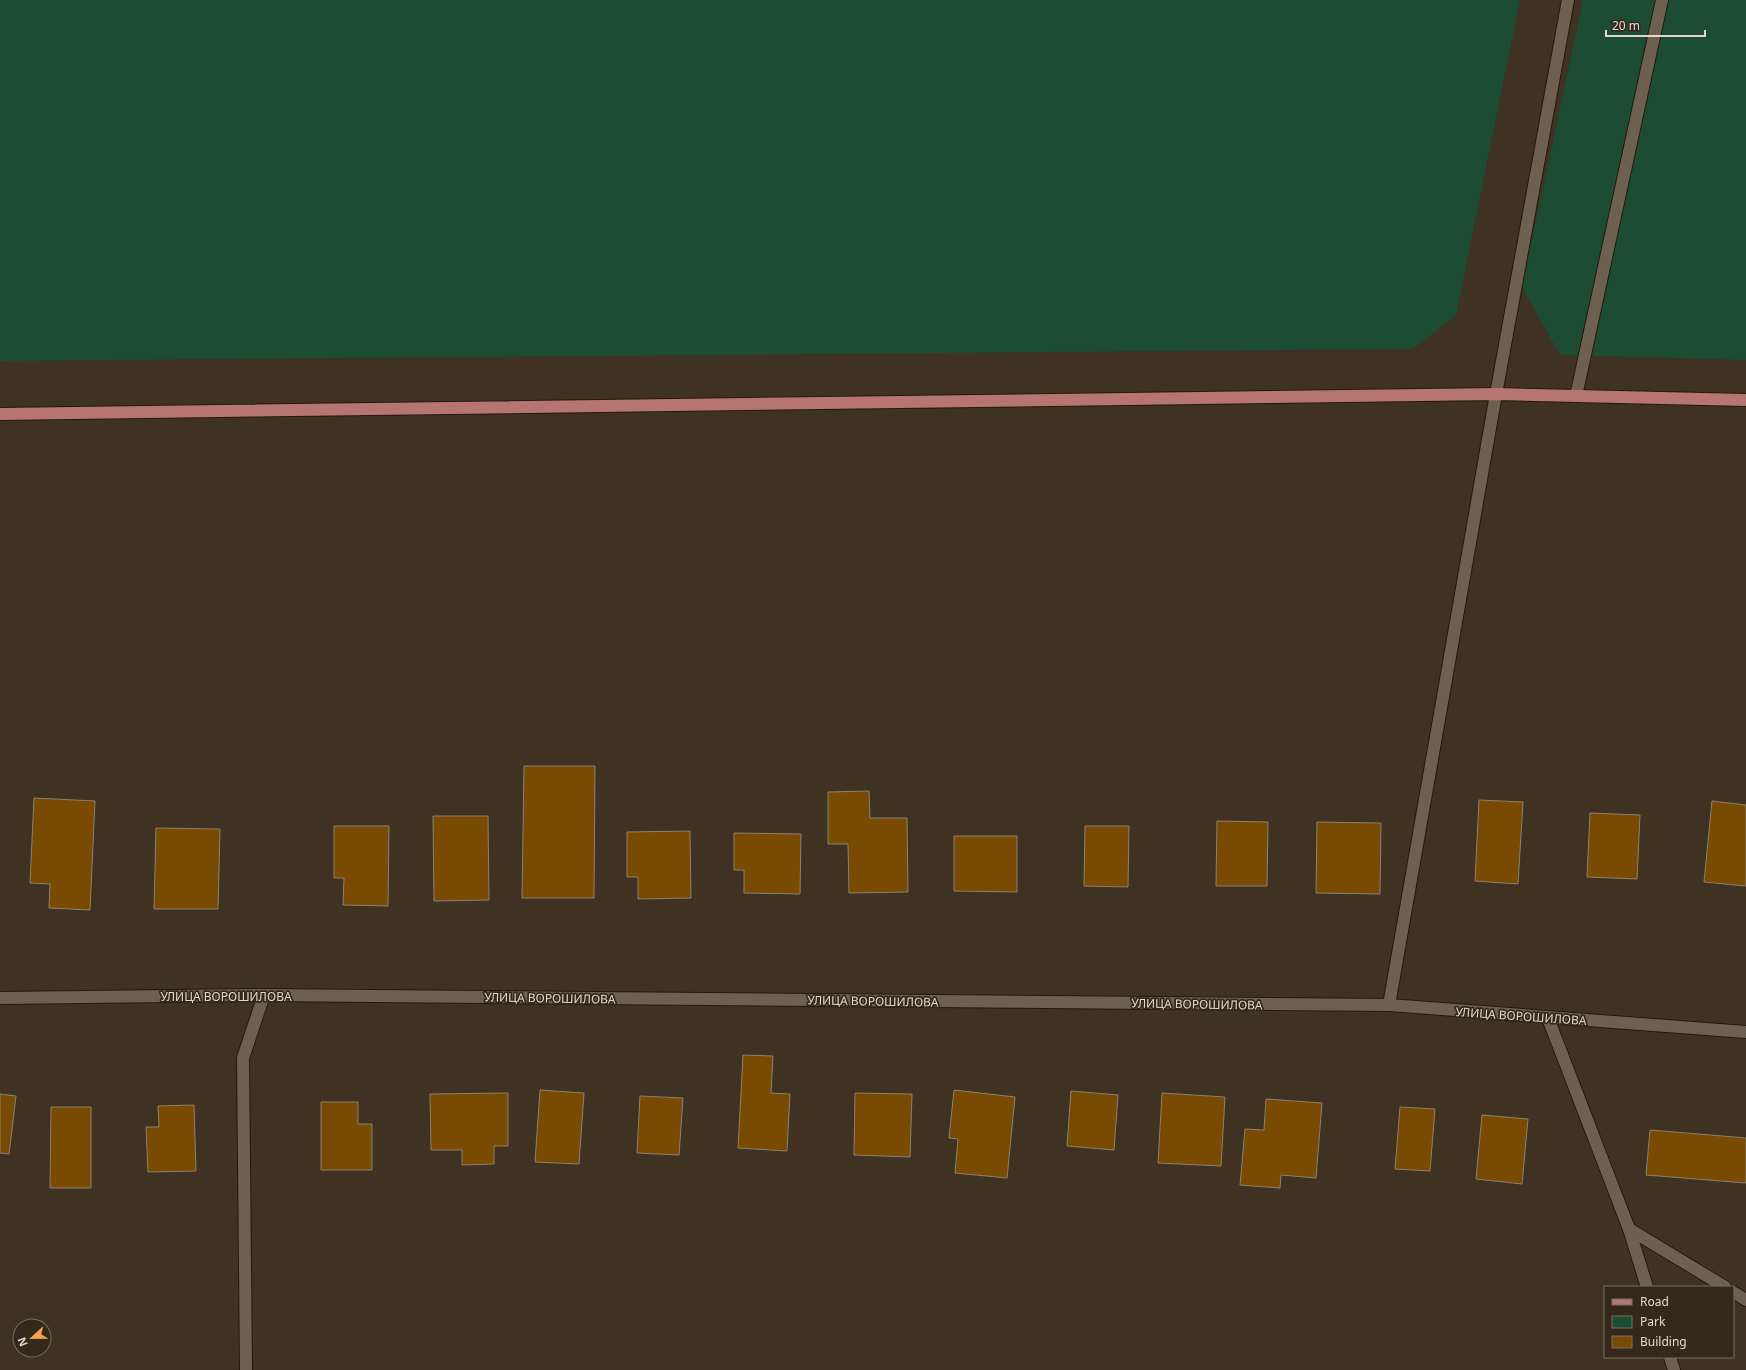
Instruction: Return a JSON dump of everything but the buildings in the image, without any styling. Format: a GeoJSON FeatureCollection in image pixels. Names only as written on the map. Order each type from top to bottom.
{"type":"FeatureCollection","features":[{"type":"Feature","properties":{"kind":"main road"},"geometry":{"type":"LineString","coordinates":[[0,414],[1496,394],[1746,400]]}},
{"type":"Feature","properties":{"kind":"street"},"geometry":{"type":"LineString","coordinates":[[1389,1006],[1496,394],[1568,0]]}},
{"type":"Feature","properties":{"kind":"street"},"geometry":{"type":"LineString","coordinates":[[1576,396],[1662,0]]}},
{"type":"Feature","properties":{"kind":"street"},"geometry":{"type":"LineString","coordinates":[[246,1370],[243,1058],[264,995]]}},
{"type":"Feature","properties":{"kind":"street","name":"УЛИЦА ВОРОШИЛОВА"},"geometry":{"type":"LineString","coordinates":[[0,998],[264,995],[1389,1006],[1746,1032]]}},
{"type":"Feature","properties":{"kind":"street"},"geometry":{"type":"LineString","coordinates":[[1548,1018],[1629,1229],[1648,1286]]}},
{"type":"Feature","properties":{"kind":"street"},"geometry":{"type":"LineString","coordinates":[[1629,1229],[1722,1286]]}},
{"type":"Feature","properties":{"kind":"street"},"geometry":{"type":"LineString","coordinates":[[1734,1293],[1746,1300]]}},
{"type":"Feature","properties":{"kind":"street"},"geometry":{"type":"LineString","coordinates":[[1670,1358],[1674,1370]]}},
{"type":"Feature","properties":{"kind":"green space"},"geometry":{"type":"Polygon","coordinates":[[[0,0],[1520,0],[1456,315],[1413,349],[0,361],[0,0]]]}},
{"type":"Feature","properties":{"kind":"green space"},"geometry":{"type":"Polygon","coordinates":[[[1583,0],[1746,0],[1746,360],[1560,355],[1522,287],[1583,0]]]}}]}
